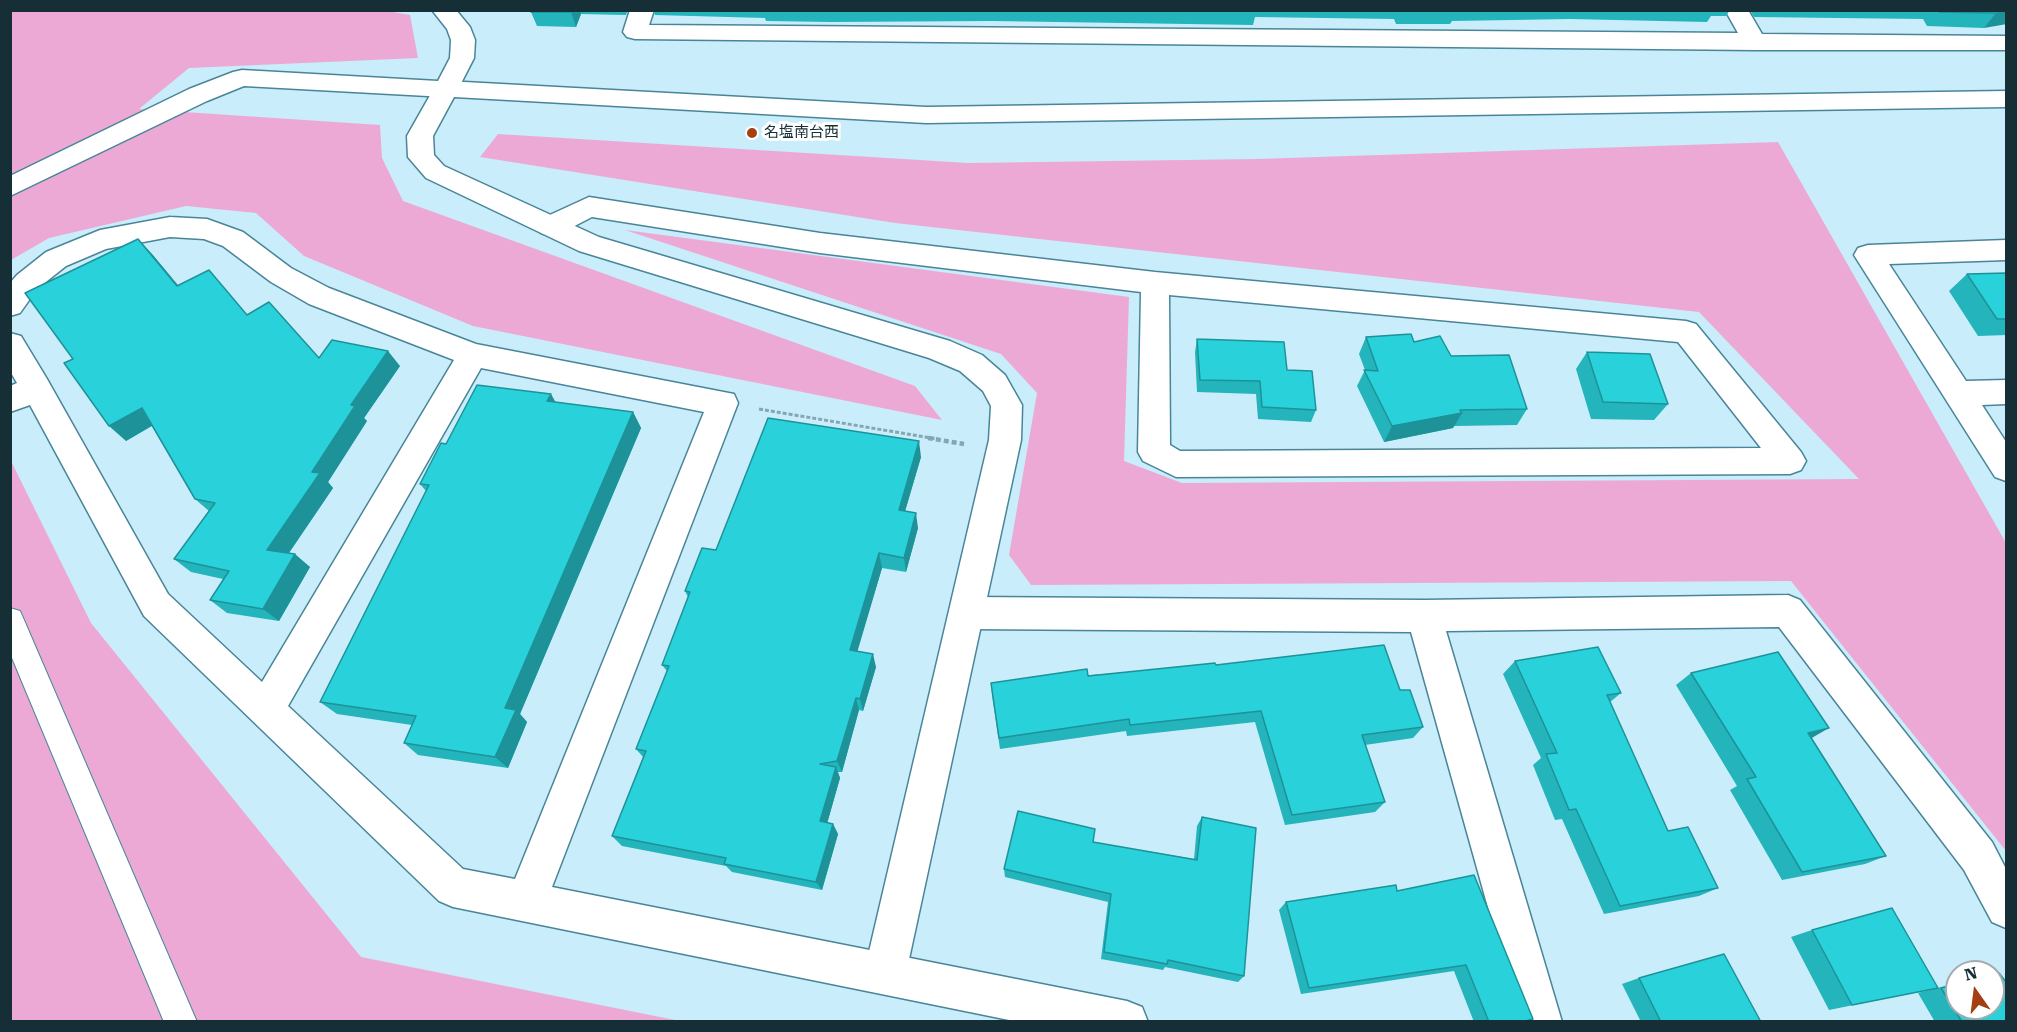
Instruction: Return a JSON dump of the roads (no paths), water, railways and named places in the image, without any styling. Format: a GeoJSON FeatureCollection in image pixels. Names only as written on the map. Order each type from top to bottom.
{"type":"FeatureCollection","features":[{"type":"Feature","properties":{"kind":"street"},"geometry":{"type":"LineString","coordinates":[[443,10],[458,27],[462,40],[462,58],[420,136],[421,157],[435,172],[589,244],[939,349],[971,363],[994,382],[1007,405],[1003,450],[885,972]]}},
{"type":"Feature","properties":{"kind":"street"},"geometry":{"type":"LineString","coordinates":[[642,10],[635,32],[1170,39],[2007,43]]}},
{"type":"Feature","properties":{"kind":"street"},"geometry":{"type":"LineString","coordinates":[[1166,10],[1170,39]]}},
{"type":"Feature","properties":{"kind":"street"},"geometry":{"type":"LineString","coordinates":[[1736,10],[1756,43]]}},
{"type":"Feature","properties":{"kind":"street"},"geometry":{"type":"LineString","coordinates":[[10,187],[198,95],[242,78],[926,115],[2007,99]]}},
{"type":"Feature","properties":{"kind":"street"},"geometry":{"type":"LineString","coordinates":[[551,226],[589,207],[820,243],[1155,283],[1686,332],[1790,461],[1176,464],[1154,452],[1155,283]]}},
{"type":"Feature","properties":{"kind":"street"},"geometry":{"type":"LineString","coordinates":[[10,305],[27,282],[57,260],[100,240],[170,227],[207,229],[233,239],[281,275],[319,296],[473,355],[723,403],[526,902]]}},
{"type":"Feature","properties":{"kind":"street"},"geometry":{"type":"LineString","coordinates":[[2007,250],[1868,255],[2007,468]]}},
{"type":"Feature","properties":{"kind":"street"},"geometry":{"type":"LineString","coordinates":[[10,344],[23,394],[156,605],[453,887],[1127,1022]]}},
{"type":"Feature","properties":{"kind":"street"},"geometry":{"type":"LineString","coordinates":[[266,709],[473,355]]}},
{"type":"Feature","properties":{"kind":"street"},"geometry":{"type":"LineString","coordinates":[[1958,393],[2007,392]]}},
{"type":"Feature","properties":{"kind":"street"},"geometry":{"type":"LineString","coordinates":[[967,613],[1424,615],[1788,611],[1978,856],[2007,908]]}},
{"type":"Feature","properties":{"kind":"street"},"geometry":{"type":"LineString","coordinates":[[1424,615],[1541,1022]]}},
{"type":"Feature","properties":{"kind":"lane"},"geometry":{"type":"LineString","coordinates":[[10,620],[181,1022]]}},
{"type":"Feature","properties":{"kind":"place","name":"名塩南台西"},"geometry":{"type":"Point","coordinates":[752,133]}}]}
